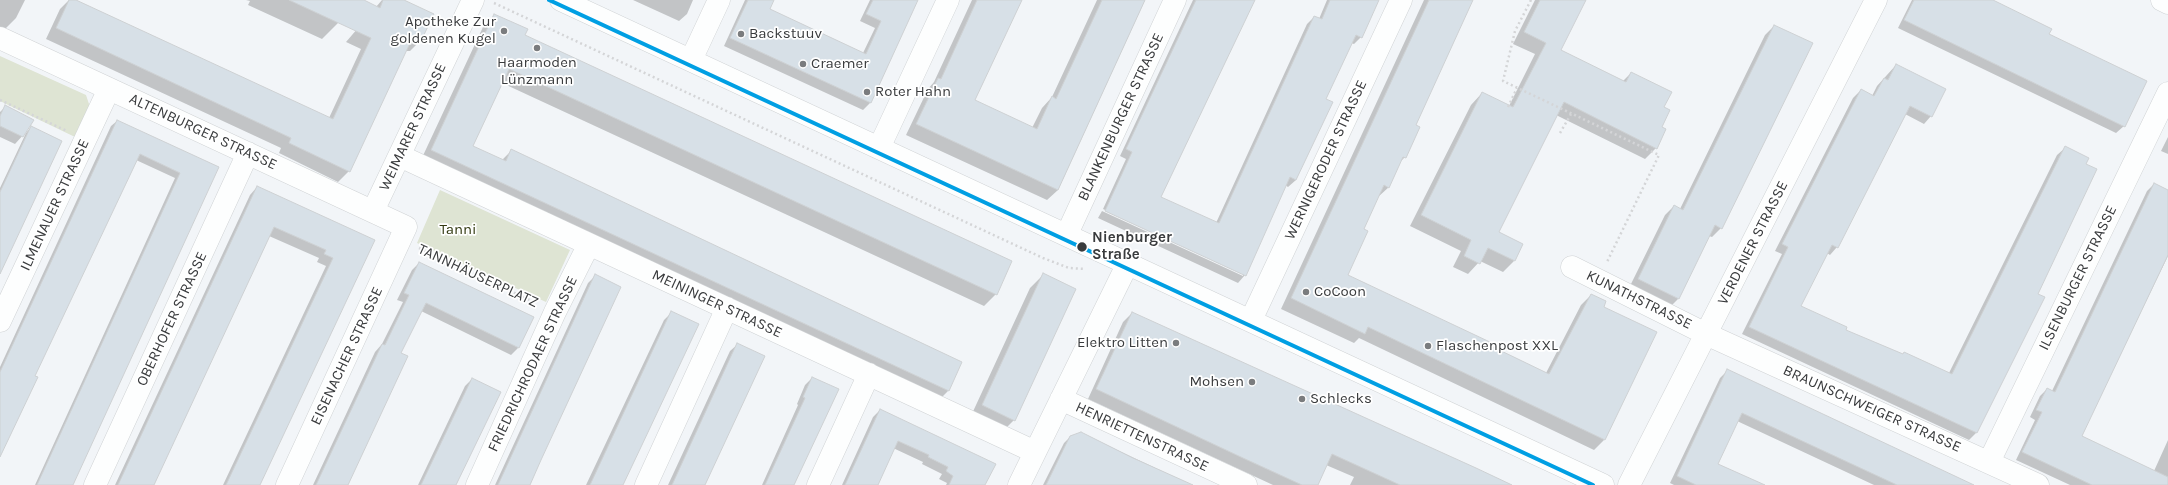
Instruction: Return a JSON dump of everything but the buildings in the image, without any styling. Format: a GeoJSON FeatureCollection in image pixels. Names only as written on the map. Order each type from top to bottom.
{"type":"FeatureCollection","features":[{"type":"Feature","properties":{"kind":"street","name":"WEIMARER STRASSE"},"geometry":{"type":"LineString","coordinates":[[373,211],[473,0]]}},
{"type":"Feature","properties":{"kind":"street"},"geometry":{"type":"LineString","coordinates":[[561,0],[1067,234],[1603,485]]}},
{"type":"Feature","properties":{"kind":"street"},"geometry":{"type":"LineString","coordinates":[[691,60],[720,0]]}},
{"type":"Feature","properties":{"kind":"street"},"geometry":{"type":"LineString","coordinates":[[879,148],[948,0]]}},
{"type":"Feature","properties":{"kind":"street","name":"BLANKENBURGER STRASSE"},"geometry":{"type":"LineString","coordinates":[[1067,234],[1175,0]]}},
{"type":"Feature","properties":{"kind":"street","name":"WERNIGERODER STRASSE"},"geometry":{"type":"LineString","coordinates":[[1251,320],[1401,0]]}},
{"type":"Feature","properties":{"kind":"street","name":"VERDENER STRASSE"},"geometry":{"type":"LineString","coordinates":[[1629,485],[1876,0]]}},
{"type":"Feature","properties":{"kind":"street"},"geometry":{"type":"LineString","coordinates":[[2162,0],[2168,3]]}},
{"type":"Feature","properties":{"kind":"street","name":"ALTENBURGER STRASSE"},"geometry":{"type":"LineString","coordinates":[[0,38],[373,211],[403,233]]}},
{"type":"Feature","properties":{"kind":"street","name":"ILMENAUER STRASSE"},"geometry":{"type":"LineString","coordinates":[[0,321],[109,89]]}},
{"type":"Feature","properties":{"kind":"street","name":"ILSENBURGER STRASSE"},"geometry":{"type":"LineString","coordinates":[[1989,462],[2168,93]]}},
{"type":"Feature","properties":{"kind":"street","name":"OBERHOFER STRASSE"},"geometry":{"type":"LineString","coordinates":[[95,485],[248,153]]}},
{"type":"Feature","properties":{"kind":"street","name":"MEININGER STRASSE"},"geometry":{"type":"LineString","coordinates":[[400,156],[1035,452]]}},
{"type":"Feature","properties":{"kind":"street","name":"EISENACHER STRASSE"},"geometry":{"type":"LineString","coordinates":[[287,485],[403,233]]}},
{"type":"Feature","properties":{"kind":"street","name":"FRIEDRICHRODAER STRASSE"},"geometry":{"type":"LineString","coordinates":[[477,485],[555,312],[589,244]]}},
{"type":"Feature","properties":{"kind":"street"},"geometry":{"type":"LineString","coordinates":[[1018,485],[1128,263]]}},
{"type":"Feature","properties":{"kind":"street","name":"KUNATHSTRASSE"},"geometry":{"type":"LineString","coordinates":[[1572,267],[1706,334]]}},
{"type":"Feature","properties":{"kind":"street"},"geometry":{"type":"LineString","coordinates":[[646,485],[727,308]]}},
{"type":"Feature","properties":{"kind":"street","name":"BRAUNSCHWEIGER STRASSE"},"geometry":{"type":"LineString","coordinates":[[1706,334],[2038,485]]}},
{"type":"Feature","properties":{"kind":"street"},"geometry":{"type":"LineString","coordinates":[[818,485],[869,374]]}},
{"type":"Feature","properties":{"kind":"street","name":"HENRIETTENSTRASSE"},"geometry":{"type":"LineString","coordinates":[[1061,399],[1246,485]]}},
{"type":"Feature","properties":{"kind":"path"},"geometry":{"type":"LineString","coordinates":[[488,0],[1043,258],[1069,268],[1086,269]]}},
{"type":"Feature","properties":{"kind":"path"},"geometry":{"type":"LineString","coordinates":[[1531,0],[1515,31],[1503,81],[1659,155],[1598,280]]}},
{"type":"Feature","properties":{"kind":"path"},"geometry":{"type":"LineString","coordinates":[[1508,107],[1517,88]]}},
{"type":"Feature","properties":{"kind":"path"},"geometry":{"type":"LineString","coordinates":[[0,100],[85,140]]}},
{"type":"Feature","properties":{"kind":"path"},"geometry":{"type":"LineString","coordinates":[[1560,133],[1571,114]]}},
{"type":"Feature","properties":{"kind":"path","name":"TANNHÄUSERPLATZ"},"geometry":{"type":"LineString","coordinates":[[403,233],[555,312]]}},
{"type":"Feature","properties":{"kind":"green space"},"geometry":{"type":"Polygon","coordinates":[[[0,56],[86,95],[90,107],[75,137],[0,101],[0,56]]]}},
{"type":"Feature","properties":{"kind":"green space","name":"Tanni"},"geometry":{"type":"Polygon","coordinates":[[[440,190],[570,250],[546,302],[417,243],[440,190]]]}},
{"type":"Feature","properties":{"kind":"transit line"},"geometry":{"type":"LineString","coordinates":[[549,0],[1593,485]]}},
{"type":"Feature","properties":{"kind":"place","name":"Apotheke Zur goldenen Kugel"},"geometry":{"type":"Point","coordinates":[504,31]}},
{"type":"Feature","properties":{"kind":"place","name":"Backstuuv"},"geometry":{"type":"Point","coordinates":[741,34]}},
{"type":"Feature","properties":{"kind":"place","name":"Haarmoden Lünzmann"},"geometry":{"type":"Point","coordinates":[537,48]}},
{"type":"Feature","properties":{"kind":"place","name":"Craemer"},"geometry":{"type":"Point","coordinates":[803,64]}},
{"type":"Feature","properties":{"kind":"place","name":"Roter Hahn"},"geometry":{"type":"Point","coordinates":[867,92]}},
{"type":"Feature","properties":{"kind":"place","name":"Nienburger Straße"},"geometry":{"type":"Point","coordinates":[1082,247]}},
{"type":"Feature","properties":{"kind":"place","name":"CoCoon"},"geometry":{"type":"Point","coordinates":[1306,292]}},
{"type":"Feature","properties":{"kind":"place","name":"Elektro Litten"},"geometry":{"type":"Point","coordinates":[1176,343]}},
{"type":"Feature","properties":{"kind":"place","name":"Flaschenpost XXL"},"geometry":{"type":"Point","coordinates":[1428,346]}},
{"type":"Feature","properties":{"kind":"place","name":"Mohsen"},"geometry":{"type":"Point","coordinates":[1252,382]}},
{"type":"Feature","properties":{"kind":"place","name":"Schlecks"},"geometry":{"type":"Point","coordinates":[1302,399]}}]}
